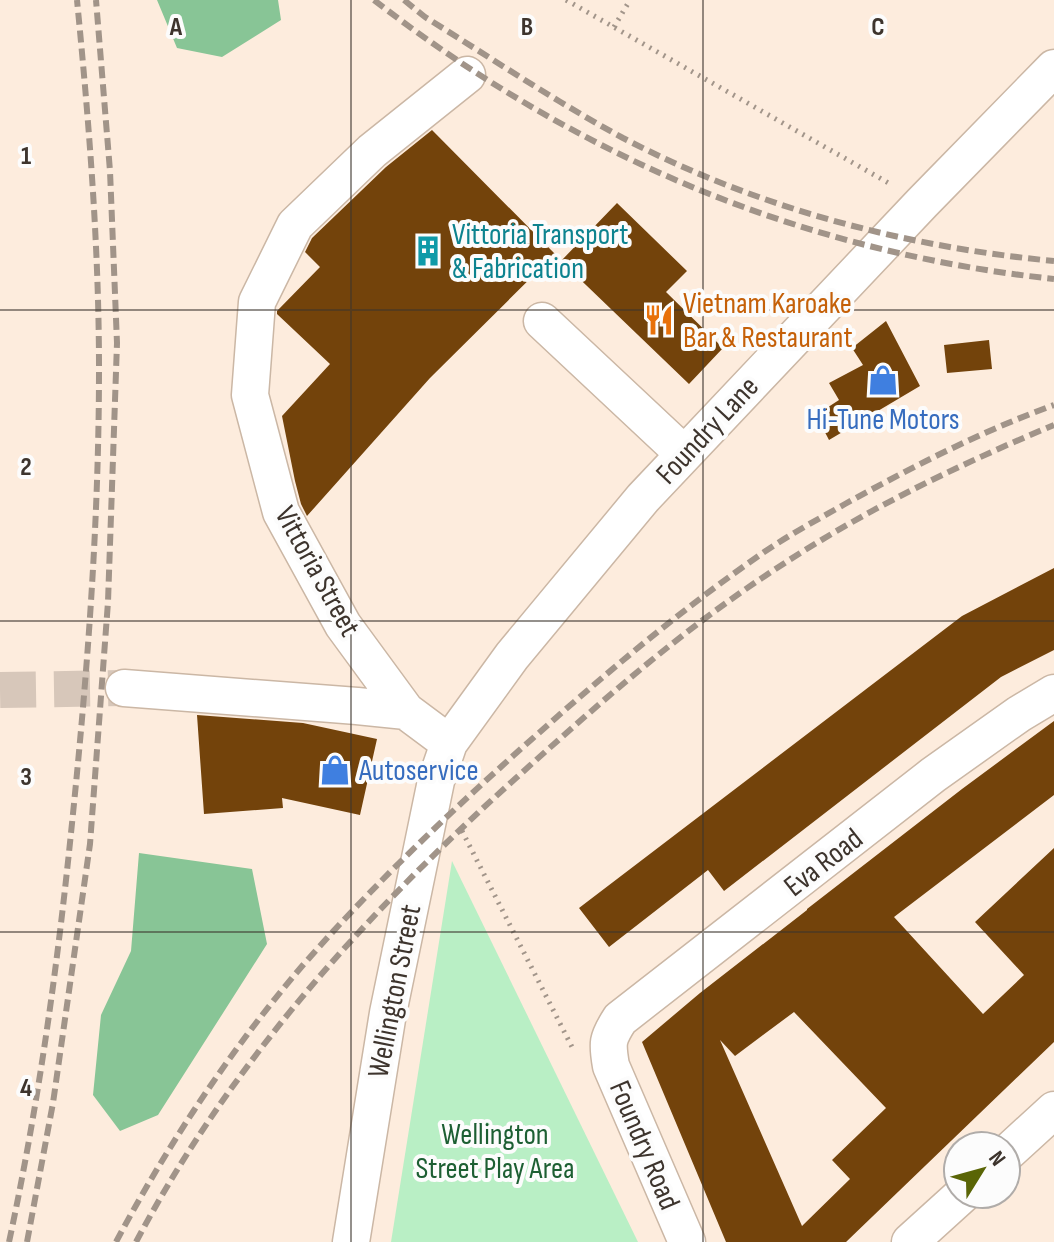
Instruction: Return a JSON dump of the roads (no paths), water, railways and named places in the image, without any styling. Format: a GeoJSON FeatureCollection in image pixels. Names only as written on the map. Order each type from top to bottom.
{"type":"FeatureCollection","features":[{"type":"Feature","properties":{"kind":"street","name":"Foundry Lane"},"geometry":{"type":"LineString","coordinates":[[449,743],[512,656],[643,498],[1054,68]]}},
{"type":"Feature","properties":{"kind":"street","name":"Vittoria Street"},"geometry":{"type":"LineString","coordinates":[[406,711],[343,625],[281,512],[250,395],[257,302],[295,225],[372,151],[467,75]]}},
{"type":"Feature","properties":{"kind":"street"},"geometry":{"type":"LineString","coordinates":[[542,321],[684,454]]}},
{"type":"Feature","properties":{"kind":"street"},"geometry":{"type":"LineString","coordinates":[[124,688],[406,711],[449,743]]}},
{"type":"Feature","properties":{"kind":"street","name":"Eva Road"},"geometry":{"type":"LineString","coordinates":[[607,1046],[612,1031],[631,1008],[933,775],[1054,693]]}},
{"type":"Feature","properties":{"kind":"street","name":"Wellington Street"},"geometry":{"type":"LineString","coordinates":[[351,1242],[388,1013],[436,781],[449,743]]}},
{"type":"Feature","properties":{"kind":"street","name":"Foundry Road"},"geometry":{"type":"LineString","coordinates":[[607,1046],[621,1092],[687,1242]]}},
{"type":"Feature","properties":{"kind":"street"},"geometry":{"type":"LineString","coordinates":[[1022,1139],[1054,1110]]}},
{"type":"Feature","properties":{"kind":"street"},"geometry":{"type":"LineString","coordinates":[[910,1242],[945,1210]]}},
{"type":"Feature","properties":{"kind":"tunnel"},"geometry":{"type":"LineString","coordinates":[[0,690],[124,688]]}},
{"type":"Feature","properties":{"kind":"railway"},"geometry":{"type":"LineString","coordinates":[[9,1242],[46,1038],[71,833],[91,601],[98,427],[97,277],[77,0]]}},
{"type":"Feature","properties":{"kind":"railway"},"geometry":{"type":"LineString","coordinates":[[27,1242],[53,1103],[90,844],[108,602],[117,343],[110,171],[96,0]]}},
{"type":"Feature","properties":{"kind":"railway"},"geometry":{"type":"LineString","coordinates":[[374,0],[451,56],[529,106],[611,150],[694,188],[781,220],[869,246],[960,266],[1054,279]]}},
{"type":"Feature","properties":{"kind":"railway"},"geometry":{"type":"LineString","coordinates":[[404,0],[425,17],[598,124],[674,163],[726,185],[779,204],[887,234],[998,255],[1054,261]]}},
{"type":"Feature","properties":{"kind":"railway"},"geometry":{"type":"LineString","coordinates":[[116,1242],[202,1098],[276,997],[386,877],[532,739],[670,622],[778,543],[922,463],[1000,426],[1054,405]]}},
{"type":"Feature","properties":{"kind":"railway"},"geometry":{"type":"LineString","coordinates":[[136,1242],[173,1176],[214,1113],[305,993],[407,882],[546,751],[668,647],[799,554],[905,493],[1054,425]]}},
{"type":"Feature","properties":{"kind":"place","name":"Vittoria Transport & Fabrication"},"geometry":{"type":"Point","coordinates":[428,251]}},
{"type":"Feature","properties":{"kind":"place","name":"Vietnam Karoake Bar & Restaurant"},"geometry":{"type":"Point","coordinates":[659,320]}},
{"type":"Feature","properties":{"kind":"place","name":"Hi-Tune Motors"},"geometry":{"type":"Point","coordinates":[883,380]}},
{"type":"Feature","properties":{"kind":"place","name":"Autoservice"},"geometry":{"type":"Point","coordinates":[335,770]}},
{"type":"Feature","properties":{"kind":"park label","name":"Wellington Street Play Area"},"geometry":{"type":"Point","coordinates":[495,1151]}}]}
